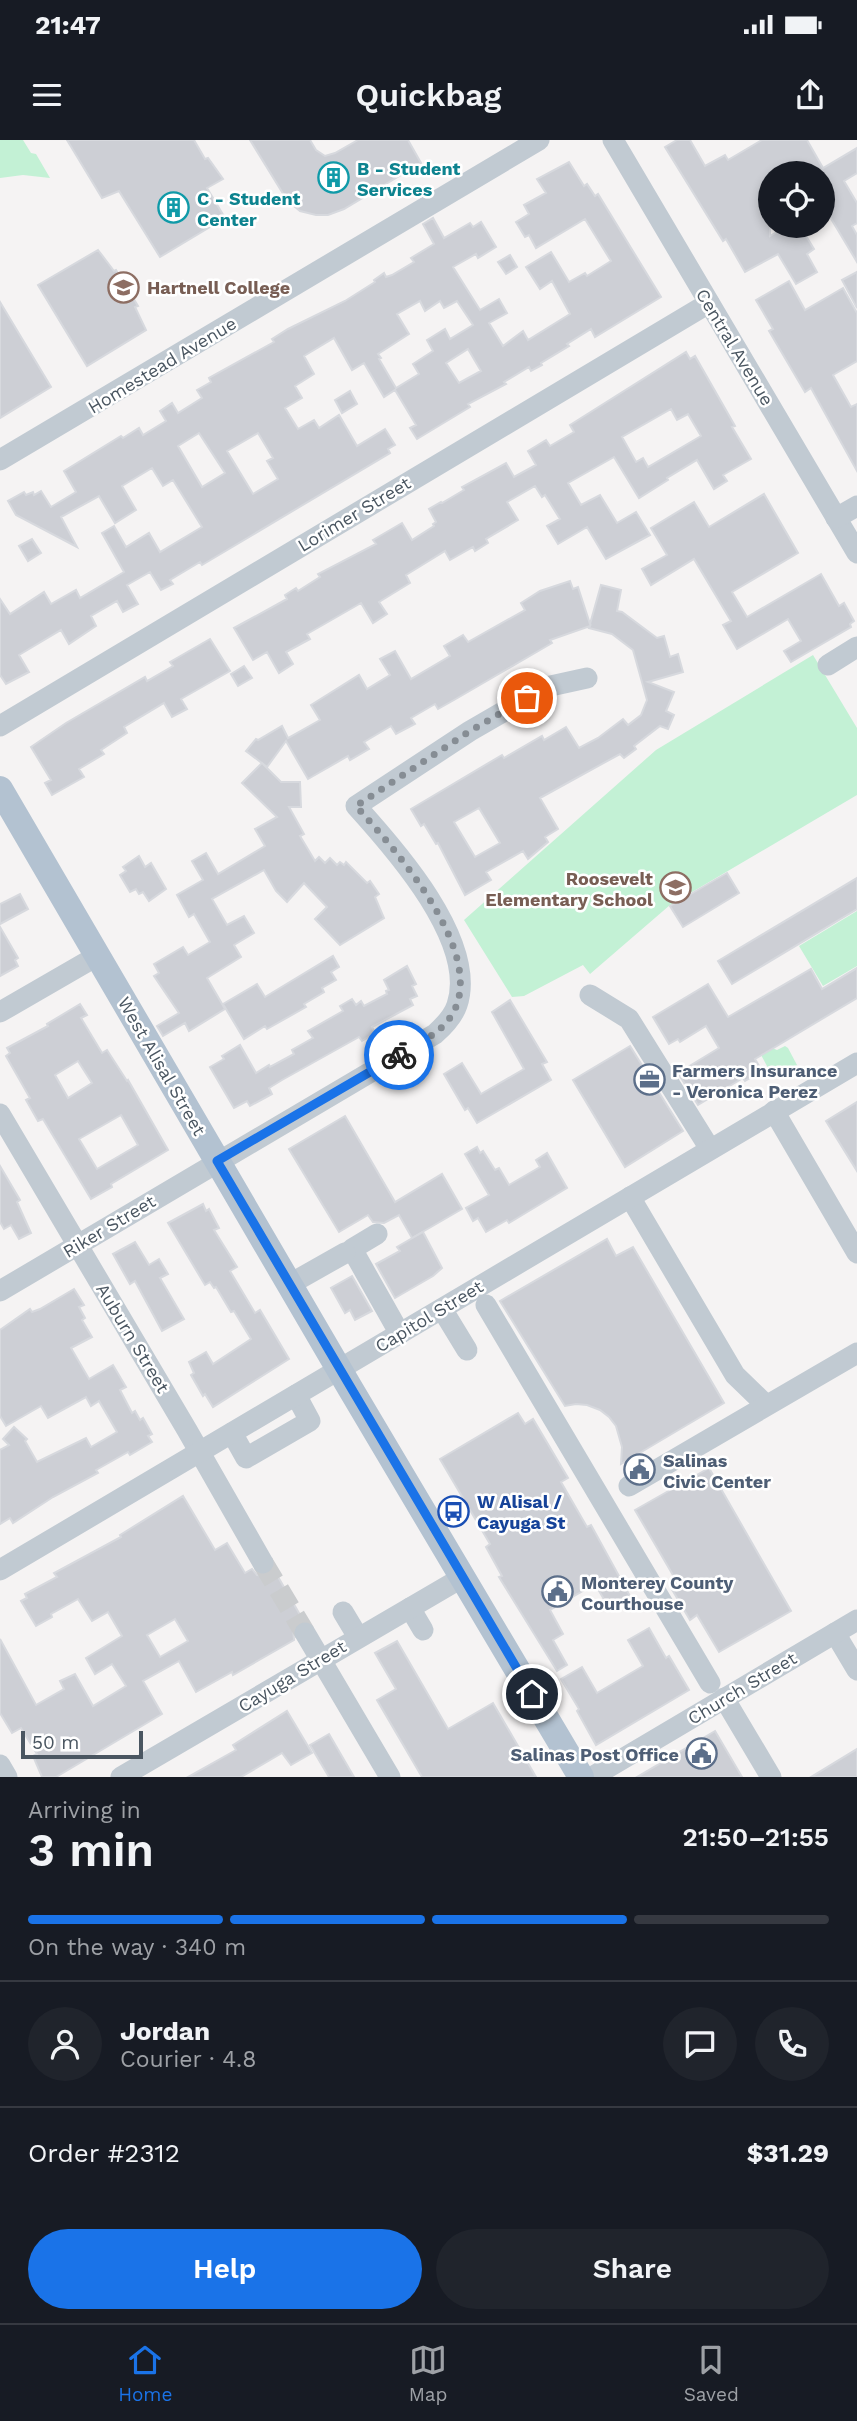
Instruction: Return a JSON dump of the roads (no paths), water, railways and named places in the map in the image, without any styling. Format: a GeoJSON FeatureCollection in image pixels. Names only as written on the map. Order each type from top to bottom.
{"type":"FeatureCollection","features":[{"type":"Feature","properties":{"kind":"main road","name":"West Alisal Street"},"geometry":{"type":"LineString","coordinates":[[0,789],[581,1777]]}},
{"type":"Feature","properties":{"kind":"street","name":"Homestead Avenue"},"geometry":{"type":"LineString","coordinates":[[0,460],[539,140]]}},
{"type":"Feature","properties":{"kind":"street","name":"Central Avenue"},"geometry":{"type":"LineString","coordinates":[[613,140],[857,553]]}},
{"type":"Feature","properties":{"kind":"street","name":"Lorimer Street"},"geometry":{"type":"LineString","coordinates":[[0,726],[709,303]]}},
{"type":"Feature","properties":{"kind":"street"},"geometry":{"type":"LineString","coordinates":[[836,518],[857,506]]}},
{"type":"Feature","properties":{"kind":"street"},"geometry":{"type":"LineString","coordinates":[[828,665],[857,647]]}},
{"type":"Feature","properties":{"kind":"street","name":"Riker Street"},"geometry":{"type":"LineString","coordinates":[[0,1291],[435,1034],[445,1025],[457,1005],[460,971],[450,935],[405,864],[356,806],[470,731],[545,687],[587,678]]}},
{"type":"Feature","properties":{"kind":"street"},"geometry":{"type":"LineString","coordinates":[[0,1012],[97,956]]}},
{"type":"Feature","properties":{"kind":"street"},"geometry":{"type":"LineString","coordinates":[[590,995],[629,1019],[710,1149]]}},
{"type":"Feature","properties":{"kind":"street","name":"Capitol Street"},"geometry":{"type":"LineString","coordinates":[[0,1570],[857,1063]]}},
{"type":"Feature","properties":{"kind":"street"},"geometry":{"type":"LineString","coordinates":[[774,1111],[857,1253]]}},
{"type":"Feature","properties":{"kind":"street","name":"Auburn Street"},"geometry":{"type":"LineString","coordinates":[[0,1114],[200,1452],[262,1563]]}},
{"type":"Feature","properties":{"kind":"street"},"geometry":{"type":"LineString","coordinates":[[630,1197],[735,1375],[766,1405]]}},
{"type":"Feature","properties":{"kind":"street"},"geometry":{"type":"LineString","coordinates":[[377,1234],[352,1249],[400,1334]]}},
{"type":"Feature","properties":{"kind":"street"},"geometry":{"type":"LineString","coordinates":[[290,1284],[345,1253]]}},
{"type":"Feature","properties":{"kind":"street"},"geometry":{"type":"LineString","coordinates":[[486,1305],[771,1777]]}},
{"type":"Feature","properties":{"kind":"street"},"geometry":{"type":"LineString","coordinates":[[442,1309],[467,1350]]}},
{"type":"Feature","properties":{"kind":"street"},"geometry":{"type":"LineString","coordinates":[[629,1486],[857,1353]]}},
{"type":"Feature","properties":{"kind":"street"},"geometry":{"type":"LineString","coordinates":[[232,1433],[246,1458],[310,1421],[296,1395]]}},
{"type":"Feature","properties":{"kind":"street","name":"Cayuga Street"},"geometry":{"type":"LineString","coordinates":[[121,1777],[358,1637],[416,1618],[463,1577]]}},
{"type":"Feature","properties":{"kind":"street"},"geometry":{"type":"LineString","coordinates":[[343,1612],[358,1637]]}},
{"type":"Feature","properties":{"kind":"street","name":"Church Street"},"geometry":{"type":"LineString","coordinates":[[592,1777],[717,1691],[857,1620]]}},
{"type":"Feature","properties":{"kind":"street"},"geometry":{"type":"LineString","coordinates":[[305,1633],[390,1777]]}},
{"type":"Feature","properties":{"kind":"street"},"geometry":{"type":"LineString","coordinates":[[835,1633],[857,1670]]}},
{"type":"Feature","properties":{"kind":"street"},"geometry":{"type":"LineString","coordinates":[[0,1765],[7,1777]]}},
{"type":"Feature","properties":{"kind":"tunnel"},"geometry":{"type":"LineString","coordinates":[[263,1563],[305,1633]]}},
{"type":"Feature","properties":{"kind":"place","name":"B - Student Services"},"geometry":{"type":"Point","coordinates":[334,178]}},
{"type":"Feature","properties":{"kind":"place","name":"C - Student Center"},"geometry":{"type":"Point","coordinates":[174,208]}},
{"type":"Feature","properties":{"kind":"place","name":"Hartnell College"},"geometry":{"type":"Point","coordinates":[124,287]}},
{"type":"Feature","properties":{"kind":"place","name":"Roosevelt Elementary School"},"geometry":{"type":"Point","coordinates":[676,888]}},
{"type":"Feature","properties":{"kind":"place","name":"Farmers Insurance - Veronica Perez"},"geometry":{"type":"Point","coordinates":[649,1080]}},
{"type":"Feature","properties":{"kind":"place","name":"Salinas Civic Center"},"geometry":{"type":"Point","coordinates":[640,1470]}},
{"type":"Feature","properties":{"kind":"place","name":"W Alisal / Cayuga St"},"geometry":{"type":"Point","coordinates":[454,1511]}},
{"type":"Feature","properties":{"kind":"place","name":"Monterey County Courthouse"},"geometry":{"type":"Point","coordinates":[558,1592]}},
{"type":"Feature","properties":{"kind":"place","name":"Salinas Post Office"},"geometry":{"type":"Point","coordinates":[702,1754]}}]}
